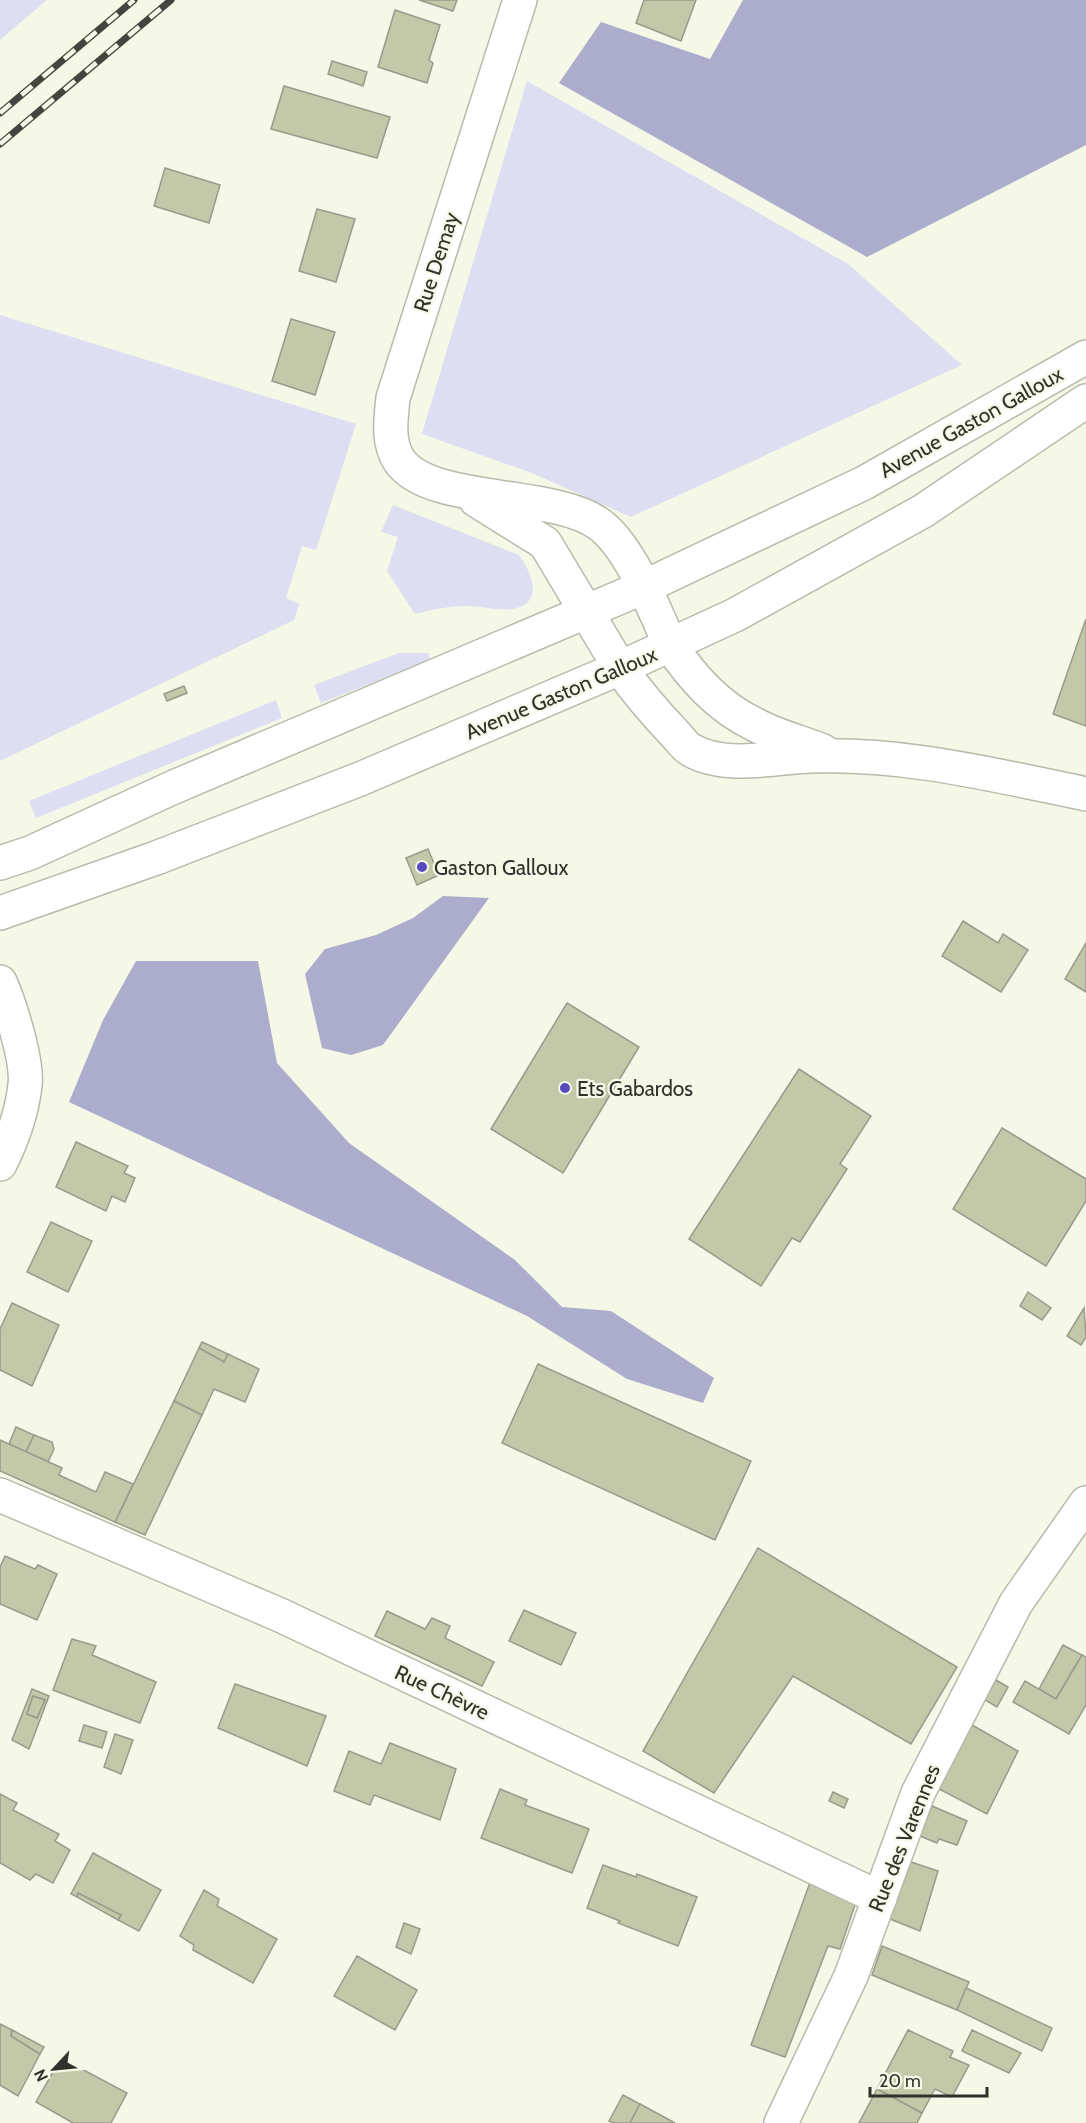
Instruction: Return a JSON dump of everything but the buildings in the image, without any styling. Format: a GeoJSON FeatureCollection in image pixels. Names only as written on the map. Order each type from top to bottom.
{"type":"FeatureCollection","features":[{"type":"Feature","properties":{"kind":"street","name":"Rue Demay"},"geometry":{"type":"LineString","coordinates":[[520,0],[393,398],[390,427],[398,460],[417,477],[459,489],[570,508],[600,525],[629,559],[670,645],[691,676],[716,699],[753,724],[833,754]]}},
{"type":"Feature","properties":{"kind":"street","name":"Avenue Gaston Galloux"},"geometry":{"type":"LineString","coordinates":[[0,863],[30,853],[174,787],[644,587],[864,483],[1086,357]]}},
{"type":"Feature","properties":{"kind":"street","name":"Avenue Gaston Galloux"},"geometry":{"type":"LineString","coordinates":[[0,913],[156,858],[350,783],[620,668],[735,615],[922,511],[1086,401]]}},
{"type":"Feature","properties":{"kind":"street","name":"Rue Demay"},"geometry":{"type":"LineString","coordinates":[[459,489],[545,543],[620,668],[642,699],[691,750],[717,758],[754,760],[833,754]]}},
{"type":"Feature","properties":{"kind":"street"},"geometry":{"type":"LineString","coordinates":[[833,754],[888,758],[968,769],[1086,794]]}},
{"type":"Feature","properties":{"kind":"street"},"geometry":{"type":"LineString","coordinates":[[0,982],[15,1021],[26,1082],[16,1132],[0,1164]]}},
{"type":"Feature","properties":{"kind":"street","name":"Rue Chèvre"},"geometry":{"type":"LineString","coordinates":[[0,1495],[280,1615],[880,1898]]}},
{"type":"Feature","properties":{"kind":"street","name":"Rue des Varennes"},"geometry":{"type":"LineString","coordinates":[[781,2123],[851,1976],[918,1793],[1010,1614],[1086,1503]]}},
{"type":"Feature","properties":{"kind":"shaded area"},"geometry":{"type":"Polygon","coordinates":[[[0,0],[47,0],[0,40],[0,0]]]}},
{"type":"Feature","properties":{"kind":"shaded area"},"geometry":{"type":"Polygon","coordinates":[[[743,0],[1086,0],[1086,145],[867,257],[559,83],[601,22],[710,59],[743,0]]]}},
{"type":"Feature","properties":{"kind":"shaded area"},"geometry":{"type":"Polygon","coordinates":[[[527,81],[848,264],[962,365],[631,517],[532,473],[422,434],[527,81]]]}},
{"type":"Feature","properties":{"kind":"shaded area"},"geometry":{"type":"Polygon","coordinates":[[[0,315],[356,424],[316,550],[302,546],[286,598],[299,604],[294,620],[0,761],[0,315]]]}},
{"type":"Feature","properties":{"kind":"shaded area"},"geometry":{"type":"Polygon","coordinates":[[[393,505],[519,555],[528,570],[533,587],[529,601],[512,609],[459,606],[415,614],[387,571],[398,537],[381,532],[393,505]]]}},
{"type":"Feature","properties":{"kind":"shaded area"},"geometry":{"type":"Polygon","coordinates":[[[399,653],[428,653],[430,660],[321,703],[314,685],[399,653]]]}},
{"type":"Feature","properties":{"kind":"shaded area"},"geometry":{"type":"Polygon","coordinates":[[[276,700],[282,718],[36,818],[29,801],[276,700]]]}},
{"type":"Feature","properties":{"kind":"shaded area"},"geometry":{"type":"Polygon","coordinates":[[[443,896],[489,898],[383,1045],[351,1055],[322,1048],[305,974],[325,949],[376,935],[413,918],[443,896]]]}},
{"type":"Feature","properties":{"kind":"shaded area"},"geometry":{"type":"Polygon","coordinates":[[[136,961],[258,961],[277,1063],[349,1143],[515,1260],[562,1307],[611,1311],[714,1378],[703,1403],[627,1379],[527,1316],[69,1102],[103,1020],[136,961]]]}},
{"type":"Feature","properties":{"kind":"railway"},"geometry":{"type":"LineString","coordinates":[[0,113],[134,0]]}},
{"type":"Feature","properties":{"kind":"railway"},"geometry":{"type":"LineString","coordinates":[[0,144],[171,0]]}},
{"type":"Feature","properties":{"kind":"place","name":"Gaston Galloux"},"geometry":{"type":"Point","coordinates":[422,867]}},
{"type":"Feature","properties":{"kind":"place","name":"Ets Gabardos"},"geometry":{"type":"Point","coordinates":[565,1088]}}]}
